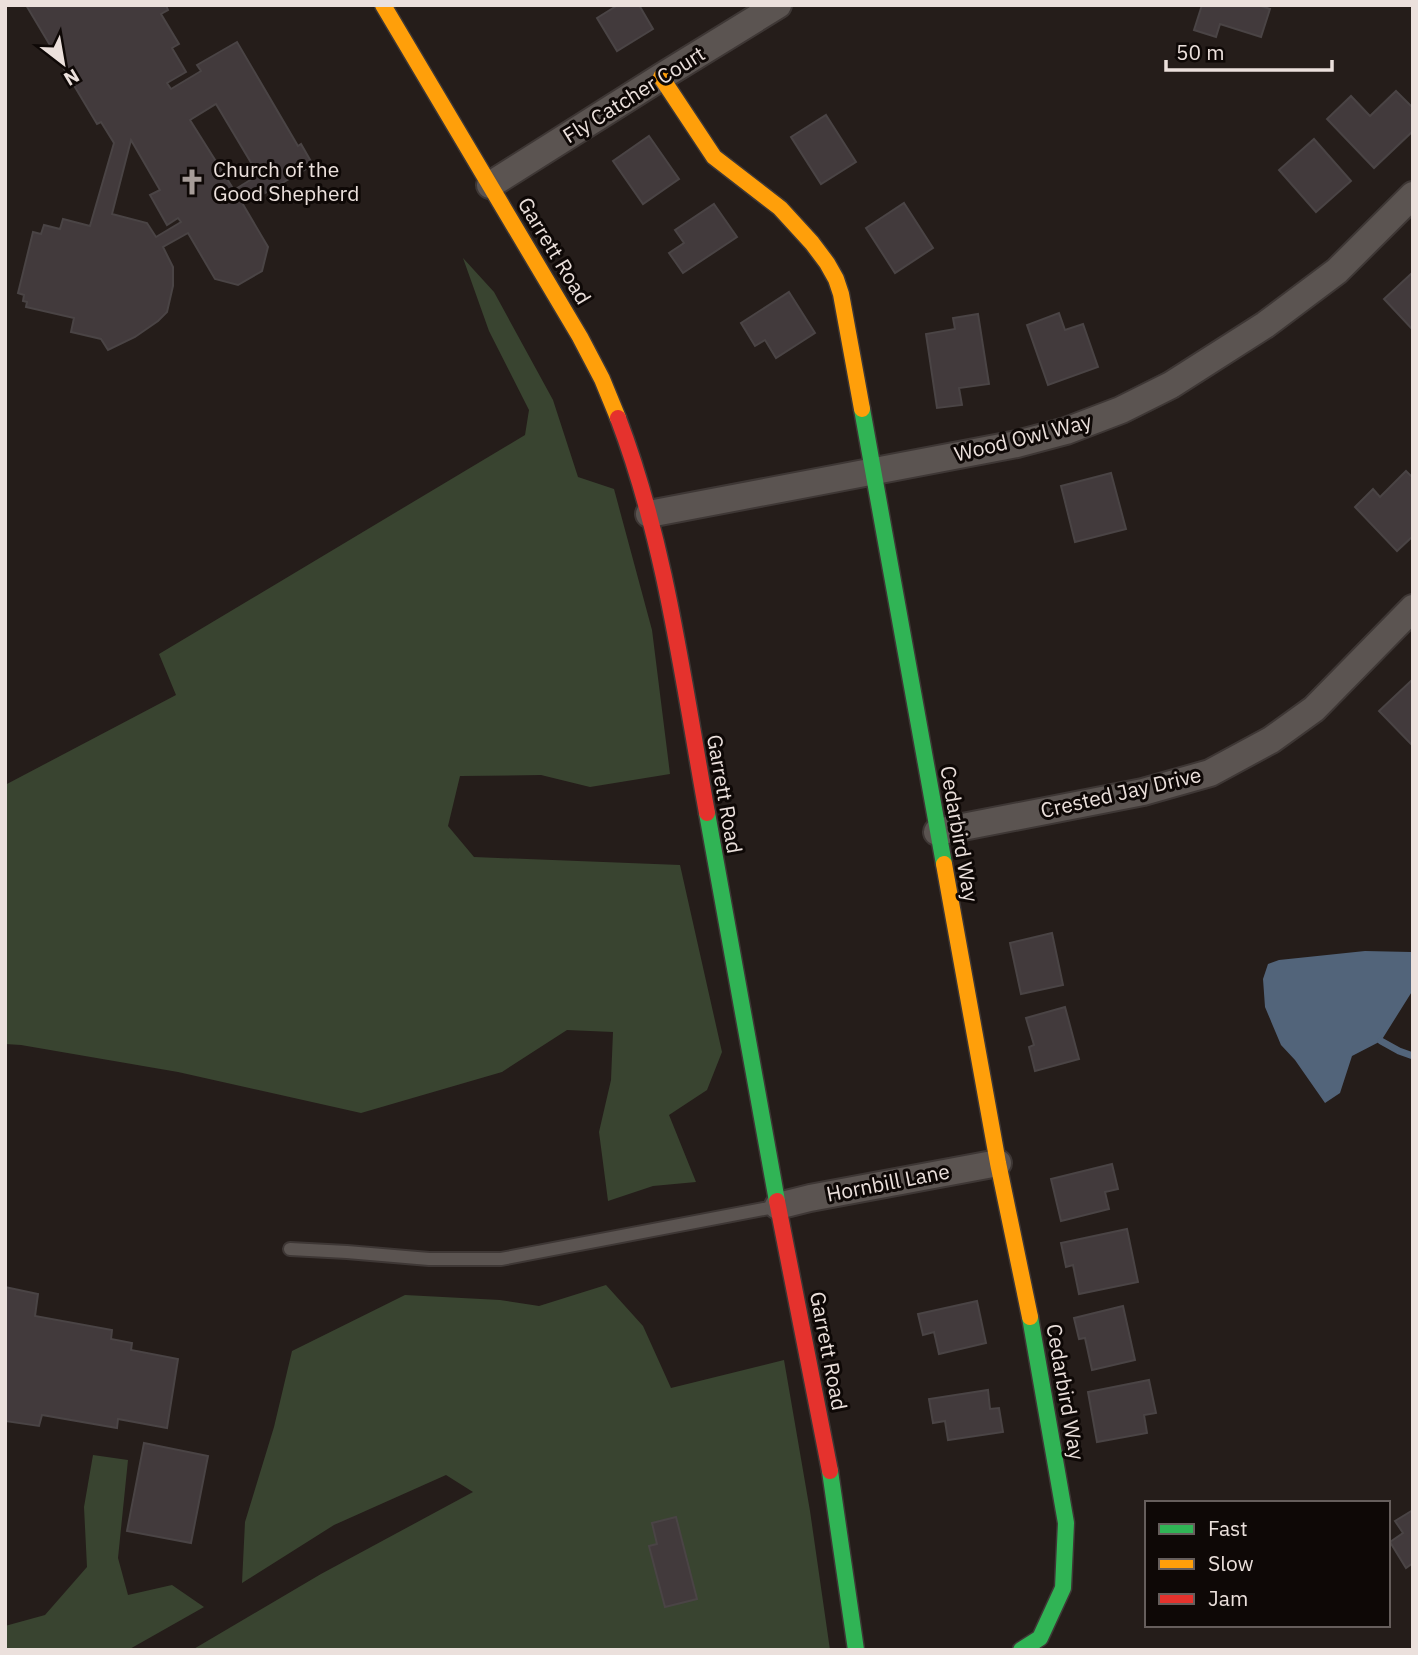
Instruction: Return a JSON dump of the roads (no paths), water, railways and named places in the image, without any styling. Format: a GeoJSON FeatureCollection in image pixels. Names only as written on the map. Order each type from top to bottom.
{"type":"FeatureCollection","features":[{"type":"Feature","properties":{"kind":"street","name":"Garrett Road"},"geometry":{"type":"LineString","coordinates":[[383,5],[580,337],[605,385],[649,514],[665,581],[778,1206],[830,1471],[856,1650]]}},
{"type":"Feature","properties":{"kind":"street","name":"Fly Catcher Court"},"geometry":{"type":"LineString","coordinates":[[490,185],[778,5]]}},
{"type":"Feature","properties":{"kind":"street","name":"Cedarbird Way"},"geometry":{"type":"LineString","coordinates":[[661,77],[714,157],[780,208],[828,262],[841,294],[998,1163],[1046,1398],[1066,1523],[1063,1588],[1040,1638],[1021,1650]]}},
{"type":"Feature","properties":{"kind":"street","name":"Wood Owl Way"},"geometry":{"type":"LineString","coordinates":[[649,514],[1017,444],[1066,431],[1121,410],[1171,385],[1265,325],[1337,271],[1413,195]]}},
{"type":"Feature","properties":{"kind":"street","name":"Crested Jay Drive"},"geometry":{"type":"LineString","coordinates":[[937,832],[1143,792],[1210,773],[1271,740],[1314,709],[1413,608]]}},
{"type":"Feature","properties":{"kind":"street","name":"Hornbill Lane"},"geometry":{"type":"LineString","coordinates":[[778,1206],[998,1163]]}},
{"type":"Feature","properties":{"kind":"lane"},"geometry":{"type":"LineString","coordinates":[[290,1249],[429,1259],[501,1259],[778,1206]]}},
{"type":"Feature","properties":{"kind":"water"},"geometry":{"type":"Polygon","coordinates":[[[1365,951],[1411,952],[1413,990],[1381,1041],[1352,1056],[1340,1093],[1325,1103],[1281,1045],[1265,1007],[1263,979],[1268,964],[1279,960],[1365,951]]]}},
{"type":"Feature","properties":{"kind":"waterway"},"geometry":{"type":"LineString","coordinates":[[1381,1041],[1413,1056]]}},
{"type":"Feature","properties":{"kind":"place","name":"Church of the Good Shepherd"},"geometry":{"type":"Point","coordinates":[192,182]}}]}
